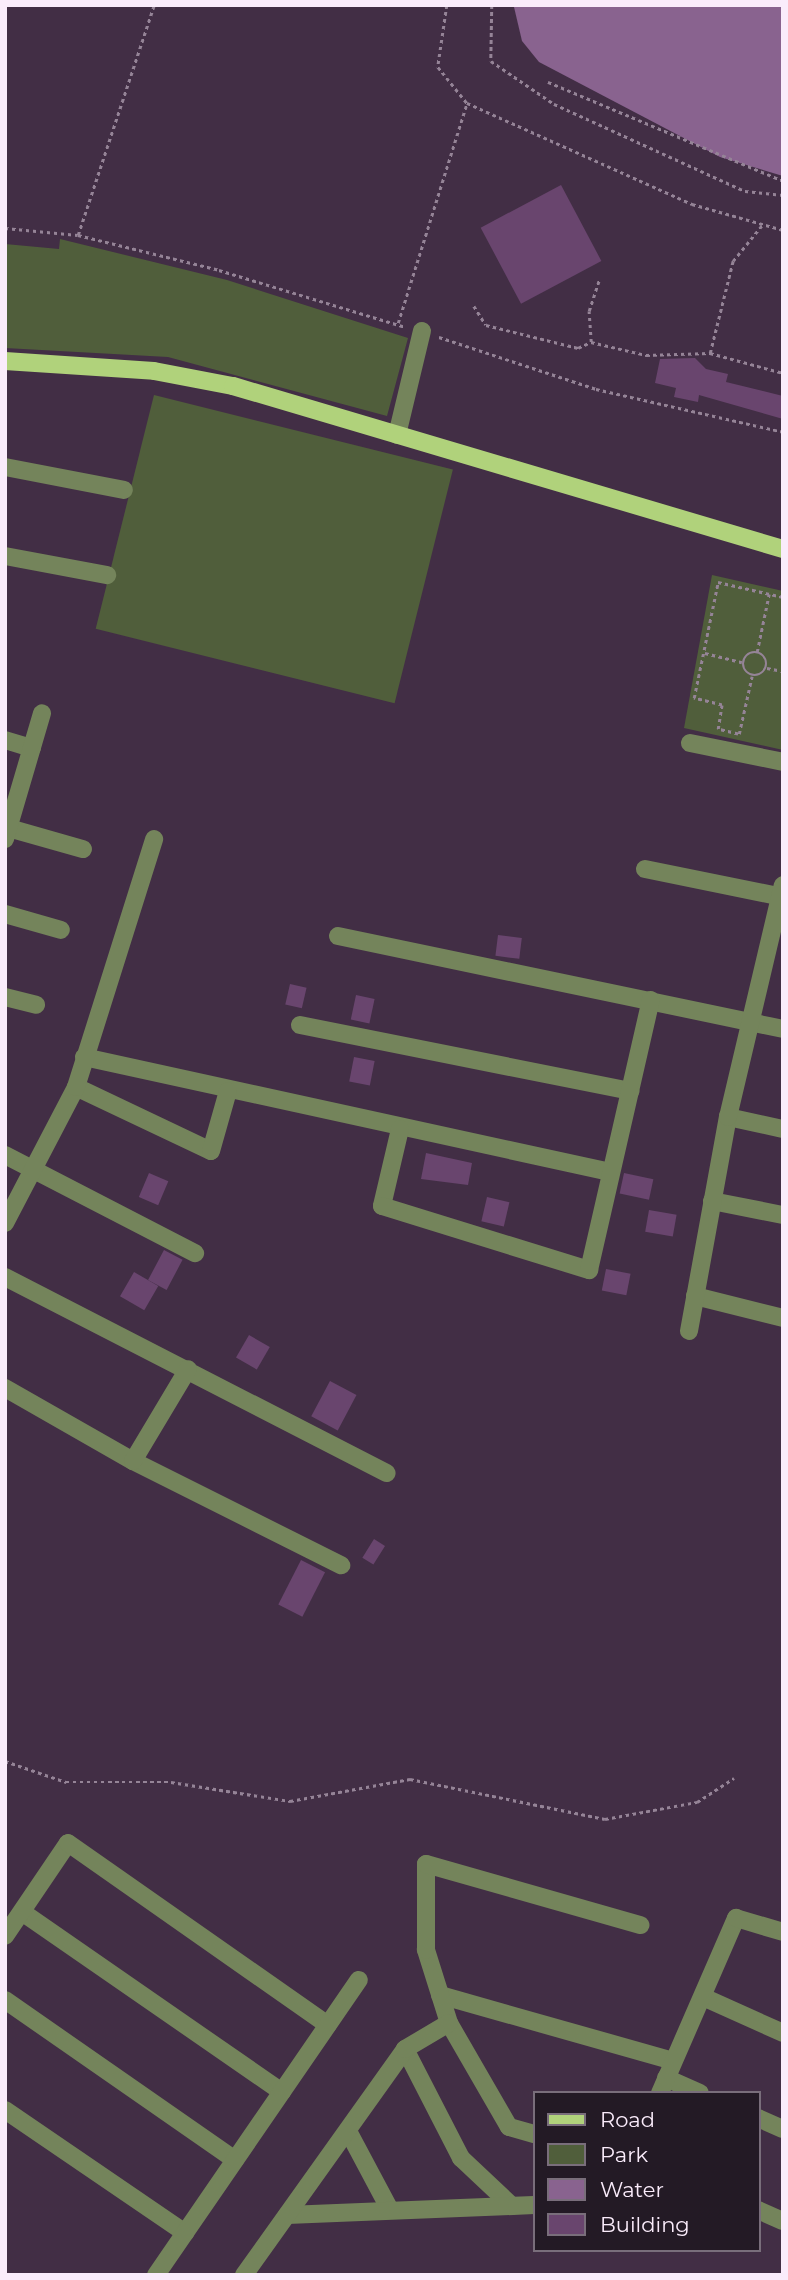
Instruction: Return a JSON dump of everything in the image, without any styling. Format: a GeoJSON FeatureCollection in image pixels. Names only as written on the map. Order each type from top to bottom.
{"type":"FeatureCollection","features":[{"type":"Feature","properties":{"kind":"main road"},"geometry":{"type":"LineString","coordinates":[[5,362],[155,371],[233,386],[783,550]]}},
{"type":"Feature","properties":{"kind":"street"},"geometry":{"type":"LineString","coordinates":[[397,435],[422,331]]}},
{"type":"Feature","properties":{"kind":"street"},"geometry":{"type":"LineString","coordinates":[[5,467],[124,490]]}},
{"type":"Feature","properties":{"kind":"street"},"geometry":{"type":"LineString","coordinates":[[5,556],[107,575]]}},
{"type":"Feature","properties":{"kind":"street"},"geometry":{"type":"LineString","coordinates":[[42,713],[6,831],[83,849]]}},
{"type":"Feature","properties":{"kind":"street"},"geometry":{"type":"LineString","coordinates":[[5,740],[32,748]]}},
{"type":"Feature","properties":{"kind":"street"},"geometry":{"type":"LineString","coordinates":[[690,743],[783,762]]}},
{"type":"Feature","properties":{"kind":"street"},"geometry":{"type":"LineString","coordinates":[[5,1223],[76,1087],[154,839]]}},
{"type":"Feature","properties":{"kind":"street"},"geometry":{"type":"LineString","coordinates":[[645,869],[782,892],[728,1118],[689,1331]]}},
{"type":"Feature","properties":{"kind":"street"},"geometry":{"type":"LineString","coordinates":[[5,914],[61,930]]}},
{"type":"Feature","properties":{"kind":"street"},"geometry":{"type":"LineString","coordinates":[[338,936],[651,999],[783,1029]]}},
{"type":"Feature","properties":{"kind":"street"},"geometry":{"type":"LineString","coordinates":[[5,997],[36,1005]]}},
{"type":"Feature","properties":{"kind":"street"},"geometry":{"type":"LineString","coordinates":[[400,1129],[382,1206],[589,1270],[651,999]]}},
{"type":"Feature","properties":{"kind":"street"},"geometry":{"type":"LineString","coordinates":[[300,1025],[630,1091]]}},
{"type":"Feature","properties":{"kind":"street"},"geometry":{"type":"LineString","coordinates":[[84,1057],[400,1129],[610,1172]]}},
{"type":"Feature","properties":{"kind":"street"},"geometry":{"type":"LineString","coordinates":[[76,1087],[211,1151],[228,1091]]}},
{"type":"Feature","properties":{"kind":"street"},"geometry":{"type":"LineString","coordinates":[[728,1118],[783,1129]]}},
{"type":"Feature","properties":{"kind":"street"},"geometry":{"type":"LineString","coordinates":[[5,1155],[195,1253]]}},
{"type":"Feature","properties":{"kind":"street"},"geometry":{"type":"LineString","coordinates":[[712,1201],[783,1215]]}},
{"type":"Feature","properties":{"kind":"street"},"geometry":{"type":"LineString","coordinates":[[5,1277],[387,1473]]}},
{"type":"Feature","properties":{"kind":"street"},"geometry":{"type":"LineString","coordinates":[[695,1296],[783,1318]]}},
{"type":"Feature","properties":{"kind":"street"},"geometry":{"type":"LineString","coordinates":[[133,1461],[188,1369]]}},
{"type":"Feature","properties":{"kind":"street"},"geometry":{"type":"LineString","coordinates":[[5,1388],[133,1461],[341,1565]]}},
{"type":"Feature","properties":{"kind":"street"},"geometry":{"type":"LineString","coordinates":[[5,1936],[68,1843],[328,2025]]}},
{"type":"Feature","properties":{"kind":"street"},"geometry":{"type":"LineString","coordinates":[[532,2133],[509,2127],[449,2023],[426,1950],[426,1864],[640,1925]]}},
{"type":"Feature","properties":{"kind":"street"},"geometry":{"type":"LineString","coordinates":[[22,1912],[282,2092]]}},
{"type":"Feature","properties":{"kind":"street"},"geometry":{"type":"LineString","coordinates":[[691,2091],[663,2085],[736,1917],[783,1932]]}},
{"type":"Feature","properties":{"kind":"street"},"geometry":{"type":"LineString","coordinates":[[156,2275],[359,1980]]}},
{"type":"Feature","properties":{"kind":"street"},"geometry":{"type":"LineString","coordinates":[[440,1995],[673,2061]]}},
{"type":"Feature","properties":{"kind":"street"},"geometry":{"type":"LineString","coordinates":[[703,1997],[783,2033]]}},
{"type":"Feature","properties":{"kind":"street"},"geometry":{"type":"LineString","coordinates":[[5,2000],[235,2160]]}},
{"type":"Feature","properties":{"kind":"street"},"geometry":{"type":"LineString","coordinates":[[244,2275],[405,2049],[449,2023]]}},
{"type":"Feature","properties":{"kind":"street"},"geometry":{"type":"LineString","coordinates":[[405,2049],[461,2158],[512,2206]]}},
{"type":"Feature","properties":{"kind":"street"},"geometry":{"type":"LineString","coordinates":[[5,2110],[185,2233]]}},
{"type":"Feature","properties":{"kind":"street"},"geometry":{"type":"LineString","coordinates":[[760,2119],[783,2129]]}},
{"type":"Feature","properties":{"kind":"street"},"geometry":{"type":"LineString","coordinates":[[348,2131],[390,2210]]}},
{"type":"Feature","properties":{"kind":"street"},"geometry":{"type":"LineString","coordinates":[[287,2215],[532,2205]]}},
{"type":"Feature","properties":{"kind":"street"},"geometry":{"type":"LineString","coordinates":[[760,2211],[783,2221]]}},
{"type":"Feature","properties":{"kind":"path"},"geometry":{"type":"LineString","coordinates":[[78,235],[154,5]]}},
{"type":"Feature","properties":{"kind":"path"},"geometry":{"type":"LineString","coordinates":[[447,5],[439,67],[467,103],[692,204],[783,230]]}},
{"type":"Feature","properties":{"kind":"path"},"geometry":{"type":"LineString","coordinates":[[492,5],[491,61],[554,104],[745,191],[783,195]]}},
{"type":"Feature","properties":{"kind":"path"},"geometry":{"type":"LineString","coordinates":[[548,82],[783,181]]}},
{"type":"Feature","properties":{"kind":"path"},"geometry":{"type":"LineString","coordinates":[[397,324],[467,103]]}},
{"type":"Feature","properties":{"kind":"path"},"geometry":{"type":"LineString","coordinates":[[710,353],[733,261],[763,224]]}},
{"type":"Feature","properties":{"kind":"path"},"geometry":{"type":"LineString","coordinates":[[5,228],[78,235],[422,331],[596,389],[783,432]]}},
{"type":"Feature","properties":{"kind":"path"},"geometry":{"type":"LineString","coordinates":[[591,342],[589,311],[599,281]]}},
{"type":"Feature","properties":{"kind":"path"},"geometry":{"type":"LineString","coordinates":[[474,306],[486,325],[567,348],[591,342],[646,355],[710,353],[783,373]]}},
{"type":"Feature","properties":{"kind":"path"},"geometry":{"type":"LineString","coordinates":[[718,729],[722,705],[694,698],[718,582],[783,597]]}},
{"type":"Feature","properties":{"kind":"path"},"geometry":{"type":"LineString","coordinates":[[743,662],[757,652],[769,594]]}},
{"type":"Feature","properties":{"kind":"path"},"geometry":{"type":"LineString","coordinates":[[757,652],[767,668]]}},
{"type":"Feature","properties":{"kind":"path"},"geometry":{"type":"LineString","coordinates":[[703,653],[743,662],[752,676],[739,734]]}},
{"type":"Feature","properties":{"kind":"path"},"geometry":{"type":"LineString","coordinates":[[752,676],[767,668],[783,671]]}},
{"type":"Feature","properties":{"kind":"path"},"geometry":{"type":"LineString","coordinates":[[5,1761],[66,1782],[171,1782],[290,1801],[410,1779],[604,1819],[697,1802],[734,1778]]}},
{"type":"Feature","properties":{"kind":"green space"},"geometry":{"type":"Polygon","coordinates":[[[60,239],[227,280],[408,338],[387,416],[168,357],[5,348],[5,244],[59,249],[60,239]]]}},
{"type":"Feature","properties":{"kind":"green space"},"geometry":{"type":"Polygon","coordinates":[[[154,395],[453,470],[395,703],[96,629],[154,395]]]}},
{"type":"Feature","properties":{"kind":"green space"},"geometry":{"type":"Polygon","coordinates":[[[712,575],[783,591],[783,750],[684,728],[712,575]]]}},
{"type":"Feature","properties":{"kind":"water"},"geometry":{"type":"Polygon","coordinates":[[[783,5],[783,176],[720,157],[539,62],[522,41],[514,7],[783,5]]]}},
{"type":"Feature","properties":{"kind":"building"},"geometry":{"type":"Polygon","coordinates":[[[561,185],[601,261],[521,304],[481,228],[561,185]]]}},
{"type":"Feature","properties":{"kind":"building"},"geometry":{"type":"Polygon","coordinates":[[[695,358],[706,369],[728,374],[726,382],[783,396],[783,419],[699,395],[698,402],[674,397],[676,388],[655,383],[660,359],[695,358]]]}},
{"type":"Feature","properties":{"kind":"building"},"geometry":{"type":"Polygon","coordinates":[[[498,935],[522,938],[519,959],[495,956],[498,935]]]}},
{"type":"Feature","properties":{"kind":"building"},"geometry":{"type":"Polygon","coordinates":[[[290,984],[307,988],[302,1008],[285,1004],[290,984]]]}},
{"type":"Feature","properties":{"kind":"building"},"geometry":{"type":"Polygon","coordinates":[[[356,995],[375,999],[369,1023],[351,1019],[356,995]]]}},
{"type":"Feature","properties":{"kind":"building"},"geometry":{"type":"Polygon","coordinates":[[[354,1057],[375,1061],[370,1086],[349,1082],[354,1057]]]}},
{"type":"Feature","properties":{"kind":"building"},"geometry":{"type":"Polygon","coordinates":[[[426,1153],[472,1163],[468,1185],[421,1179],[426,1153]]]}},
{"type":"Feature","properties":{"kind":"building"},"geometry":{"type":"Polygon","coordinates":[[[149,1173],[168,1181],[158,1205],[139,1197],[149,1173]]]}},
{"type":"Feature","properties":{"kind":"building"},"geometry":{"type":"Polygon","coordinates":[[[624,1173],[653,1179],[649,1200],[620,1194],[624,1173]]]}},
{"type":"Feature","properties":{"kind":"building"},"geometry":{"type":"Polygon","coordinates":[[[487,1197],[509,1202],[504,1227],[481,1221],[487,1197]]]}},
{"type":"Feature","properties":{"kind":"building"},"geometry":{"type":"Polygon","coordinates":[[[649,1210],[677,1215],[673,1237],[645,1232],[649,1210]]]}},
{"type":"Feature","properties":{"kind":"building"},"geometry":{"type":"Polygon","coordinates":[[[164,1250],[183,1260],[167,1290],[148,1280],[164,1250]]]}},
{"type":"Feature","properties":{"kind":"building"},"geometry":{"type":"Polygon","coordinates":[[[606,1269],[631,1274],[626,1295],[602,1291],[606,1269]]]}},
{"type":"Feature","properties":{"kind":"building"},"geometry":{"type":"Polygon","coordinates":[[[134,1272],[158,1286],[144,1310],[120,1296],[134,1272]]]}},
{"type":"Feature","properties":{"kind":"building"},"geometry":{"type":"Polygon","coordinates":[[[249,1335],[270,1347],[257,1370],[236,1358],[249,1335]]]}},
{"type":"Feature","properties":{"kind":"building"},"geometry":{"type":"Polygon","coordinates":[[[330,1381],[356,1395],[338,1430],[311,1416],[330,1381]]]}},
{"type":"Feature","properties":{"kind":"building"},"geometry":{"type":"Polygon","coordinates":[[[374,1539],[385,1546],[373,1565],[362,1558],[374,1539]]]}},
{"type":"Feature","properties":{"kind":"building"},"geometry":{"type":"Polygon","coordinates":[[[301,1560],[325,1572],[302,1617],[278,1605],[301,1560]]]}}]}
